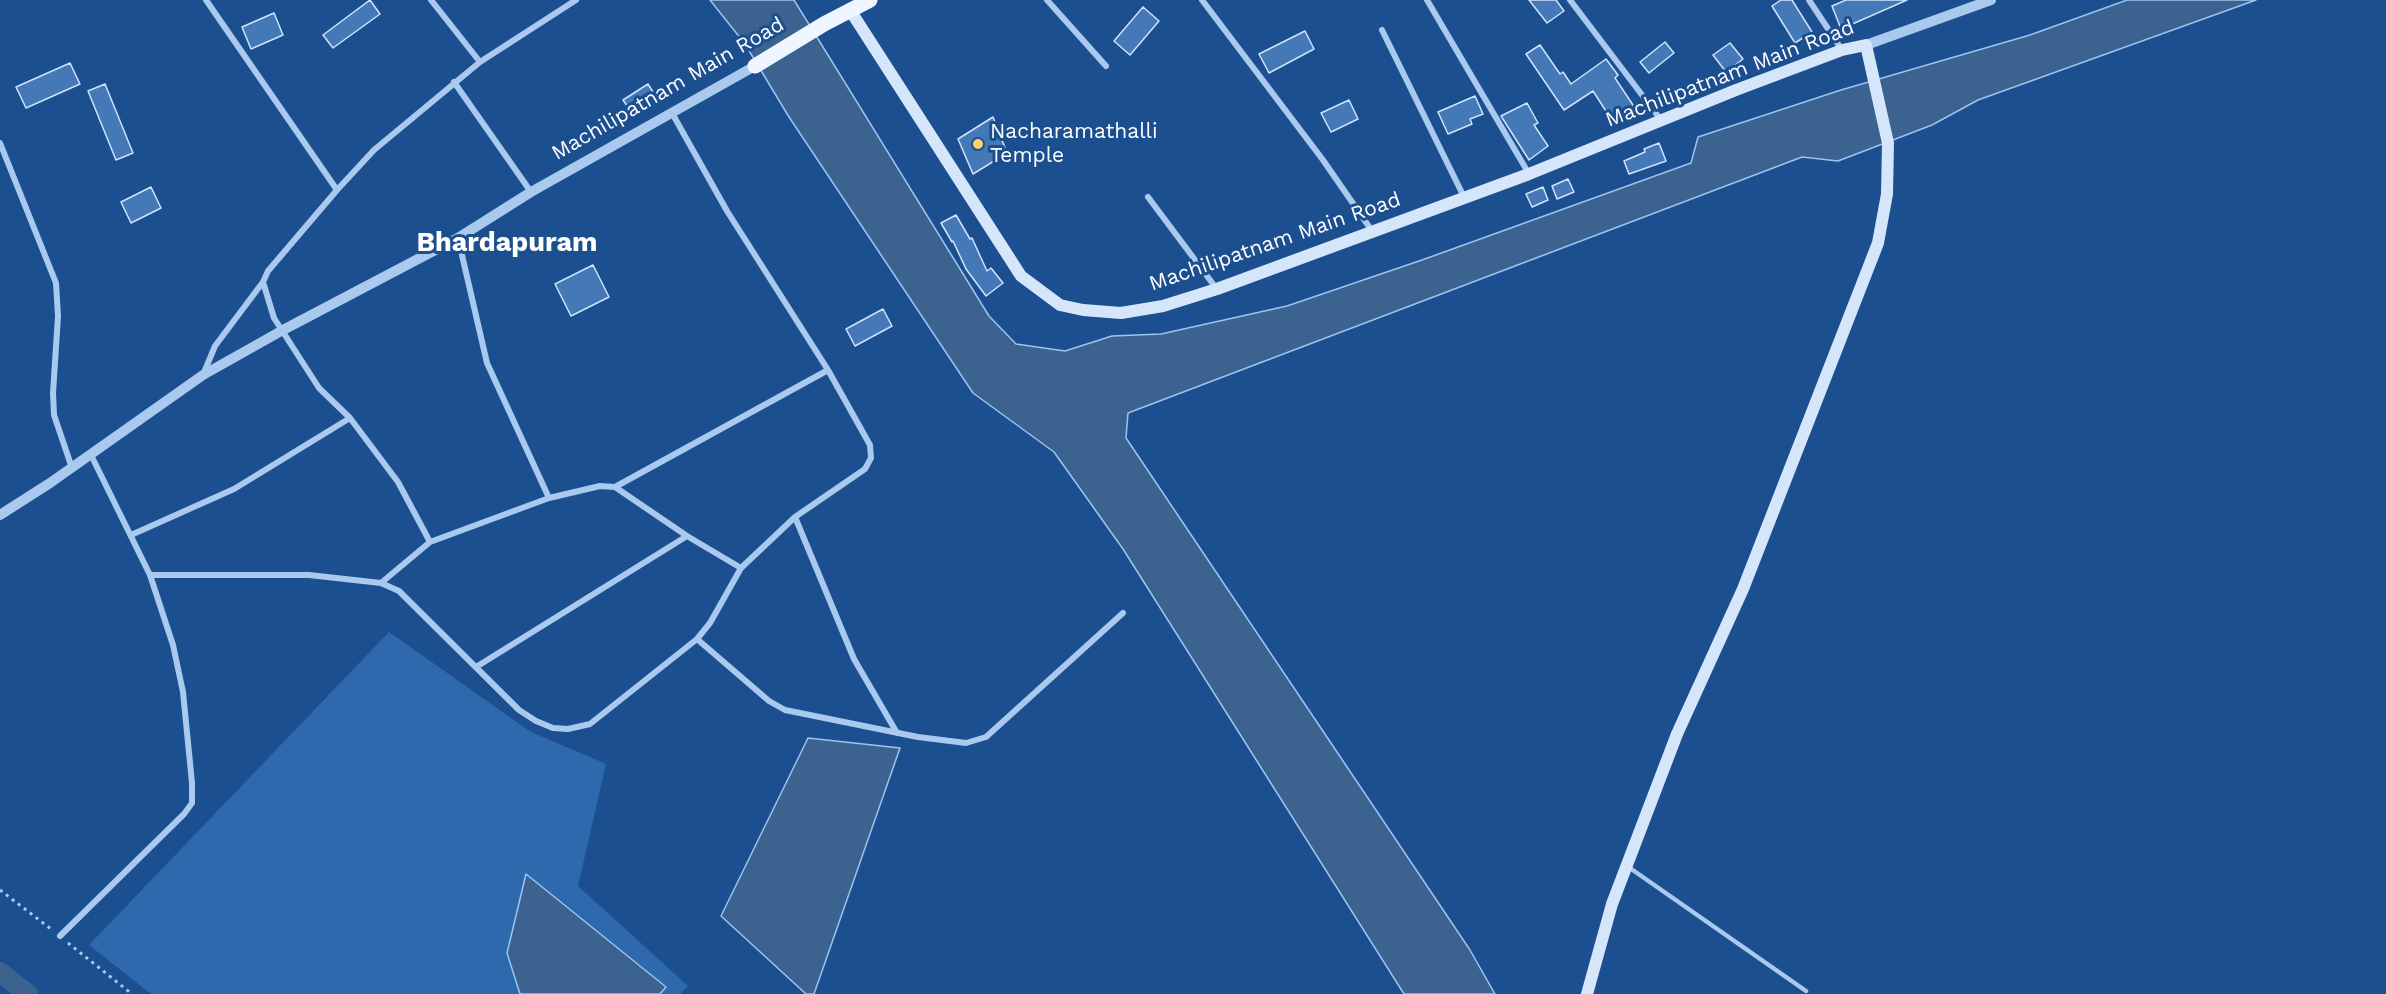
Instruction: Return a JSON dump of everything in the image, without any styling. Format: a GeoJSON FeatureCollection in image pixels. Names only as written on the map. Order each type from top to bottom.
{"type":"FeatureCollection","features":[{"type":"Feature","properties":{"kind":"main road"},"geometry":{"type":"LineString","coordinates":[[848,8],[870,0]]}},
{"type":"Feature","properties":{"kind":"main road","name":"Machilipatnam Main Road"},"geometry":{"type":"LineString","coordinates":[[755,66],[848,8],[1021,276],[1060,304],[1083,310],[1121,313],[1163,306],[1217,289],[1529,174],[1842,50],[1866,45]]}},
{"type":"Feature","properties":{"kind":"main road"},"geometry":{"type":"LineString","coordinates":[[1587,994],[1612,904],[1677,734],[1752,568],[1878,243],[1887,194],[1888,142],[1866,45]]}},
{"type":"Feature","properties":{"kind":"street"},"geometry":{"type":"LineString","coordinates":[[206,0],[337,189]]}},
{"type":"Feature","properties":{"kind":"street"},"geometry":{"type":"LineString","coordinates":[[431,0],[480,62]]}},
{"type":"Feature","properties":{"kind":"street"},"geometry":{"type":"LineString","coordinates":[[203,375],[215,346],[263,282],[268,271],[337,189],[374,150],[480,62],[576,0]]}},
{"type":"Feature","properties":{"kind":"street"},"geometry":{"type":"LineString","coordinates":[[1047,0],[1106,66]]}},
{"type":"Feature","properties":{"kind":"street"},"geometry":{"type":"LineString","coordinates":[[1202,0],[1323,160],[1372,231]]}},
{"type":"Feature","properties":{"kind":"street"},"geometry":{"type":"LineString","coordinates":[[1427,0],[1529,174]]}},
{"type":"Feature","properties":{"kind":"street"},"geometry":{"type":"LineString","coordinates":[[1570,0],[1661,120]]}},
{"type":"Feature","properties":{"kind":"street"},"geometry":{"type":"LineString","coordinates":[[1809,0],[1842,50]]}},
{"type":"Feature","properties":{"kind":"street","name":"Machilipatnam Main Road"},"geometry":{"type":"LineString","coordinates":[[1866,45],[1991,0]]}},
{"type":"Feature","properties":{"kind":"street"},"geometry":{"type":"LineString","coordinates":[[1382,30],[1464,197]]}},
{"type":"Feature","properties":{"kind":"street","name":"Machilipatnam Main Road"},"geometry":{"type":"LineString","coordinates":[[0,516],[278,324],[458,238],[531,192],[755,66]]}},
{"type":"Feature","properties":{"kind":"street"},"geometry":{"type":"LineString","coordinates":[[454,82],[531,192]]}},
{"type":"Feature","properties":{"kind":"street"},"geometry":{"type":"LineString","coordinates":[[150,575],[309,575],[381,583],[399,591],[519,710],[553,728],[568,729],[590,724],[697,639],[710,623],[741,568],[795,517],[865,469],[871,458],[870,445],[828,370],[727,211],[672,113]]}},
{"type":"Feature","properties":{"kind":"street"},"geometry":{"type":"LineString","coordinates":[[0,143],[56,282],[58,316],[53,393],[54,415],[72,468]]}},
{"type":"Feature","properties":{"kind":"street"},"geometry":{"type":"LineString","coordinates":[[1148,197],[1217,289]]}},
{"type":"Feature","properties":{"kind":"street"},"geometry":{"type":"LineString","coordinates":[[458,238],[487,363],[549,498]]}},
{"type":"Feature","properties":{"kind":"street"},"geometry":{"type":"LineString","coordinates":[[263,282],[278,324],[320,388],[350,418],[398,482],[430,542]]}},
{"type":"Feature","properties":{"kind":"street"},"geometry":{"type":"LineString","coordinates":[[615,487],[828,370]]}},
{"type":"Feature","properties":{"kind":"street"},"geometry":{"type":"LineString","coordinates":[[131,534],[244,483],[350,418]]}},
{"type":"Feature","properties":{"kind":"street"},"geometry":{"type":"LineString","coordinates":[[60,936],[184,814],[192,803],[183,692],[173,645],[150,575],[91,455]]}},
{"type":"Feature","properties":{"kind":"street"},"geometry":{"type":"LineString","coordinates":[[381,583],[430,542],[549,498],[600,486],[615,487],[687,536],[741,568]]}},
{"type":"Feature","properties":{"kind":"street"},"geometry":{"type":"LineString","coordinates":[[795,517],[854,659],[897,733]]}},
{"type":"Feature","properties":{"kind":"street"},"geometry":{"type":"LineString","coordinates":[[476,668],[687,536]]}},
{"type":"Feature","properties":{"kind":"street"},"geometry":{"type":"LineString","coordinates":[[697,639],[769,701],[785,710],[897,733],[966,743],[986,737],[1123,613]]}},
{"type":"Feature","properties":{"kind":"lane"},"geometry":{"type":"LineString","coordinates":[[1627,866],[1806,991]]}},
{"type":"Feature","properties":{"kind":"shaded area"},"geometry":{"type":"Polygon","coordinates":[[[710,0],[794,0],[989,316],[1016,344],[1065,351],[1112,336],[1161,334],[1287,306],[1691,163],[1698,137],[1841,90],[2030,35],[2127,0],[2256,0],[1978,100],[1932,125],[1838,161],[1802,157],[1128,413],[1126,438],[1470,950],[1495,994],[1404,994],[1123,549],[1054,452],[973,393],[789,117],[745,44],[710,0]]]}},
{"type":"Feature","properties":{"kind":"shaded area"},"geometry":{"type":"Polygon","coordinates":[[[389,632],[531,732],[606,764],[578,886],[688,986],[680,994],[151,994],[89,945],[389,632]]]}},
{"type":"Feature","properties":{"kind":"shaded area"},"geometry":{"type":"Polygon","coordinates":[[[808,738],[900,748],[814,994],[806,994],[721,916],[808,738]]]}},
{"type":"Feature","properties":{"kind":"shaded area"},"geometry":{"type":"Polygon","coordinates":[[[526,874],[666,987],[660,994],[520,994],[507,953],[526,874]]]}},
{"type":"Feature","properties":{"kind":"building"},"geometry":{"type":"Polygon","coordinates":[[[370,0],[380,14],[333,48],[323,35],[370,0]]]}},
{"type":"Feature","properties":{"kind":"building"},"geometry":{"type":"Polygon","coordinates":[[[1529,0],[1556,0],[1564,11],[1547,23],[1529,0]]]}},
{"type":"Feature","properties":{"kind":"building"},"geometry":{"type":"Polygon","coordinates":[[[1781,0],[1792,0],[1812,32],[1795,43],[1772,6],[1781,0]]]}},
{"type":"Feature","properties":{"kind":"building"},"geometry":{"type":"Polygon","coordinates":[[[1846,0],[1907,0],[1841,29],[1832,6],[1846,0]]]}},
{"type":"Feature","properties":{"kind":"building"},"geometry":{"type":"Polygon","coordinates":[[[1143,7],[1159,21],[1130,55],[1114,41],[1143,7]]]}},
{"type":"Feature","properties":{"kind":"building"},"geometry":{"type":"Polygon","coordinates":[[[274,13],[283,35],[251,49],[242,27],[274,13]]]}},
{"type":"Feature","properties":{"kind":"building"},"geometry":{"type":"Polygon","coordinates":[[[1305,31],[1314,49],[1269,73],[1259,54],[1305,31]]]}},
{"type":"Feature","properties":{"kind":"building"},"geometry":{"type":"Polygon","coordinates":[[[1665,42],[1674,53],[1649,73],[1640,62],[1665,42]]]}},
{"type":"Feature","properties":{"kind":"building"},"geometry":{"type":"Polygon","coordinates":[[[1730,43],[1743,59],[1726,72],[1713,55],[1730,43]]]}},
{"type":"Feature","properties":{"kind":"building"},"geometry":{"type":"Polygon","coordinates":[[[1540,45],[1560,74],[1563,72],[1571,84],[1606,59],[1618,75],[1615,78],[1635,108],[1613,122],[1593,91],[1564,110],[1526,54],[1540,45]]]}},
{"type":"Feature","properties":{"kind":"building"},"geometry":{"type":"Polygon","coordinates":[[[70,63],[80,84],[26,108],[16,87],[70,63]]]}},
{"type":"Feature","properties":{"kind":"building"},"geometry":{"type":"Polygon","coordinates":[[[105,84],[133,153],[116,160],[88,91],[105,84]]]}},
{"type":"Feature","properties":{"kind":"building"},"geometry":{"type":"Polygon","coordinates":[[[648,84],[658,100],[634,116],[623,100],[648,84]]]}},
{"type":"Feature","properties":{"kind":"building"},"geometry":{"type":"Polygon","coordinates":[[[1475,96],[1483,114],[1470,119],[1472,124],[1448,134],[1438,112],[1475,96]]]}},
{"type":"Feature","properties":{"kind":"building"},"geometry":{"type":"Polygon","coordinates":[[[1349,100],[1358,119],[1331,132],[1321,113],[1349,100]]]}},
{"type":"Feature","properties":{"kind":"building"},"geometry":{"type":"Polygon","coordinates":[[[1527,103],[1538,123],[1534,125],[1548,146],[1529,160],[1501,116],[1527,103]]]}},
{"type":"Feature","properties":{"kind":"building"},"geometry":{"type":"Polygon","coordinates":[[[993,117],[1007,153],[973,174],[958,139],[993,117]]]}},
{"type":"Feature","properties":{"kind":"building"},"geometry":{"type":"Polygon","coordinates":[[[1659,143],[1666,161],[1629,174],[1624,161],[1659,143]]]}},
{"type":"Feature","properties":{"kind":"building"},"geometry":{"type":"Polygon","coordinates":[[[1568,179],[1574,192],[1557,199],[1552,186],[1568,179]]]}},
{"type":"Feature","properties":{"kind":"building"},"geometry":{"type":"Polygon","coordinates":[[[151,187],[161,208],[131,223],[121,202],[151,187]]]}},
{"type":"Feature","properties":{"kind":"building"},"geometry":{"type":"Polygon","coordinates":[[[1543,187],[1548,200],[1532,207],[1526,194],[1543,187]]]}},
{"type":"Feature","properties":{"kind":"building"},"geometry":{"type":"Polygon","coordinates":[[[956,215],[970,239],[972,238],[987,271],[991,268],[1003,283],[986,296],[966,269],[953,241],[941,223],[956,215]]]}},
{"type":"Feature","properties":{"kind":"building"},"geometry":{"type":"Polygon","coordinates":[[[593,265],[609,297],[571,316],[555,284],[593,265]]]}},
{"type":"Feature","properties":{"kind":"building"},"geometry":{"type":"Polygon","coordinates":[[[883,309],[892,326],[855,346],[846,329],[883,309]]]}},
{"type":"Feature","properties":{"kind":"waterway"},"geometry":{"type":"LineString","coordinates":[[0,972],[28,994]]}},
{"type":"Feature","properties":{"kind":"place","name":"Nacharamathalli Temple"},"geometry":{"type":"Point","coordinates":[978,144]}},
{"type":"Feature","properties":{"kind":"district","name":"Bhardapuram"},"geometry":{"type":"Point","coordinates":[507,243]}}]}
